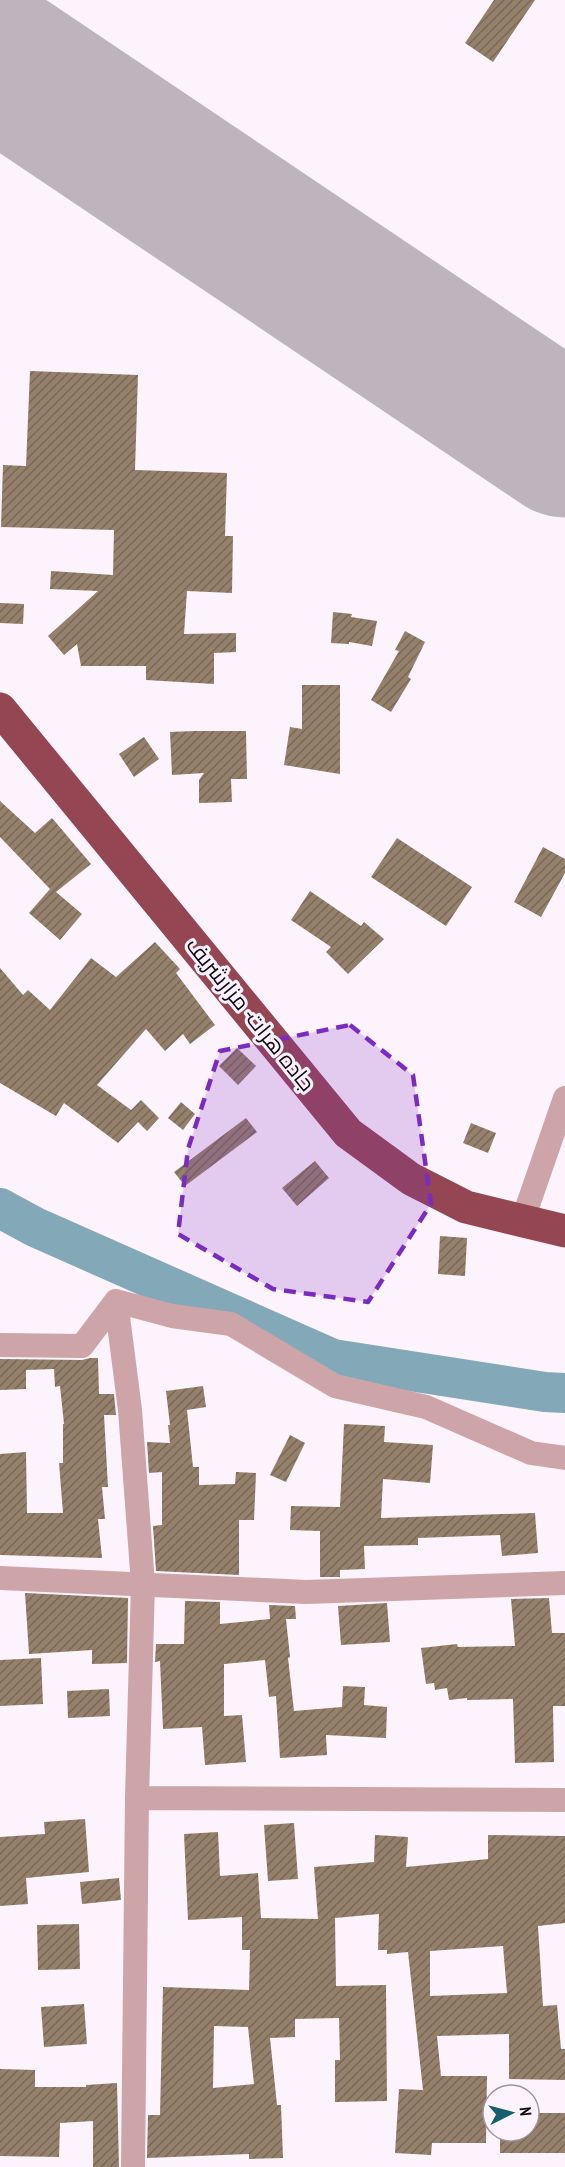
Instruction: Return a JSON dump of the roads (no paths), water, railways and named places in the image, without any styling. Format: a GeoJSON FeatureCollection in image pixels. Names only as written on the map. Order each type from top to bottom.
{"type":"FeatureCollection","features":[{"type":"Feature","properties":{"kind":"highway","name":"جاده هرات- مزارشریف"},"geometry":{"type":"LineString","coordinates":[[0,709],[348,1133],[411,1179],[466,1207],[565,1231]]}},
{"type":"Feature","properties":{"kind":"street"},"geometry":{"type":"LineString","coordinates":[[522,1222],[565,1098]]}},
{"type":"Feature","properties":{"kind":"street"},"geometry":{"type":"LineString","coordinates":[[0,1345],[82,1346],[116,1300]]}},
{"type":"Feature","properties":{"kind":"street"},"geometry":{"type":"LineString","coordinates":[[116,1300],[172,1316],[231,1324],[335,1386],[426,1407],[531,1454],[565,1458]]}},
{"type":"Feature","properties":{"kind":"street"},"geometry":{"type":"LineString","coordinates":[[116,1300],[130,1410],[143,1584],[137,1798],[133,2167]]}},
{"type":"Feature","properties":{"kind":"street"},"geometry":{"type":"LineString","coordinates":[[0,1578],[306,1592],[565,1583]]}},
{"type":"Feature","properties":{"kind":"street"},"geometry":{"type":"LineString","coordinates":[[137,1798],[565,1800]]}},
{"type":"Feature","properties":{"kind":"waterway"},"geometry":{"type":"LineString","coordinates":[[0,1208],[35,1227],[333,1359],[545,1392],[565,1393]]}}]}
